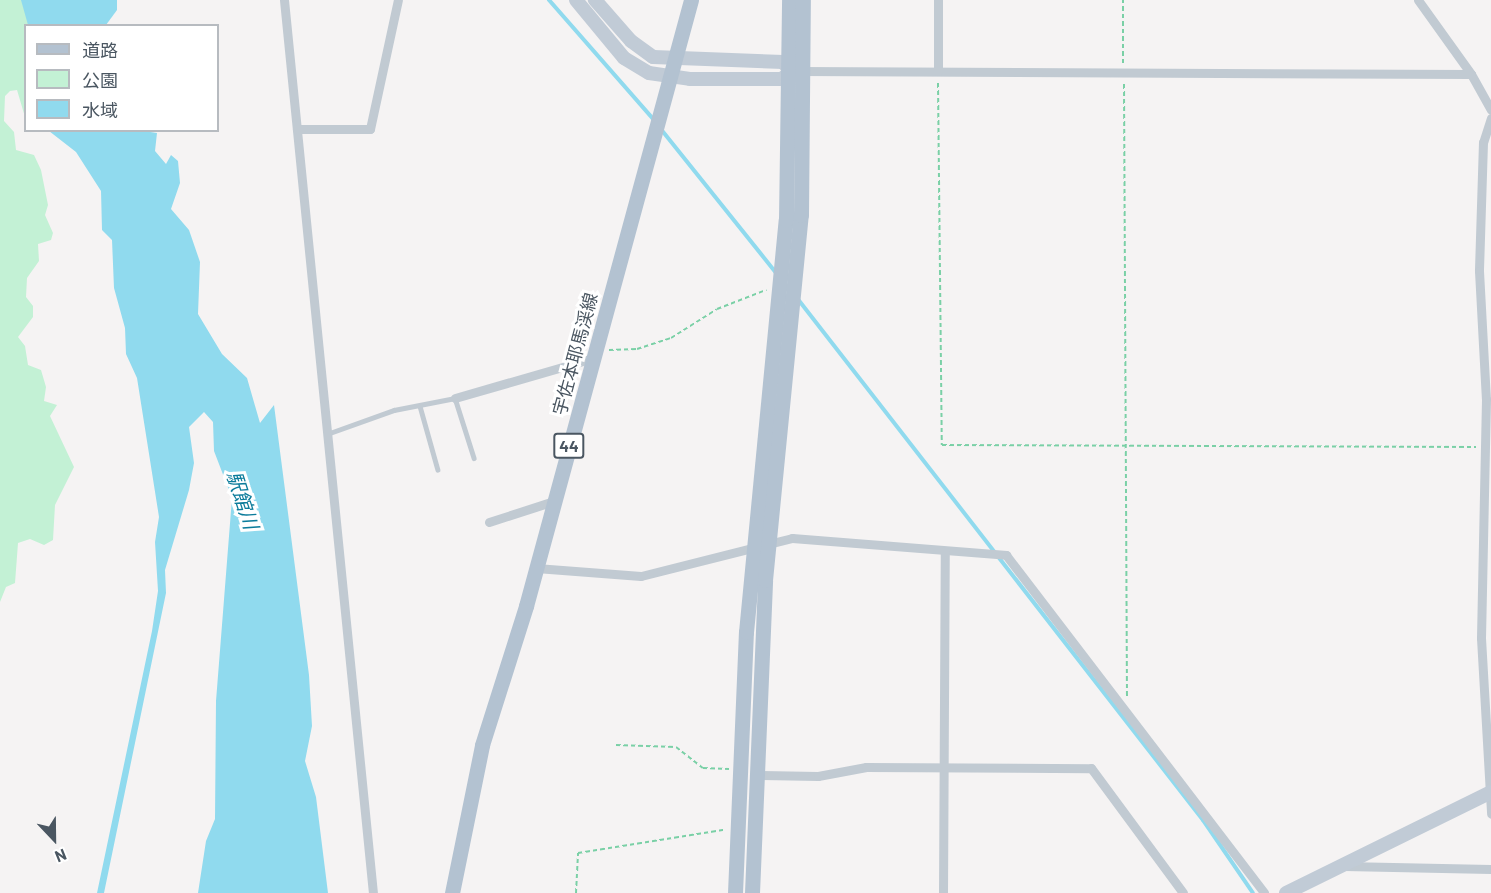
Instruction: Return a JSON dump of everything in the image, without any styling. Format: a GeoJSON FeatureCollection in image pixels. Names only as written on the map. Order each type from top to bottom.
{"type":"FeatureCollection","features":[{"type":"Feature","properties":{"kind":"main road","name":"宇佐本耶馬渓線"},"geometry":{"type":"LineString","coordinates":[[452,893],[477,764],[536,568],[691,0]]}},
{"type":"Feature","properties":{"kind":"main road"},"geometry":{"type":"LineString","coordinates":[[752,893],[761,543],[798,261],[797,71],[789,0]]}},
{"type":"Feature","properties":{"kind":"main road"},"geometry":{"type":"LineString","coordinates":[[735,893],[739,770],[761,543],[803,0]]}},
{"type":"Feature","properties":{"kind":"street"},"geometry":{"type":"LineString","coordinates":[[284,0],[373,893]]}},
{"type":"Feature","properties":{"kind":"street"},"geometry":{"type":"LineString","coordinates":[[297,129],[370,129],[398,0]]}},
{"type":"Feature","properties":{"kind":"street"},"geometry":{"type":"LineString","coordinates":[[576,0],[624,58],[642,70],[670,78],[782,79],[797,71],[1471,74]]}},
{"type":"Feature","properties":{"kind":"street"},"geometry":{"type":"LineString","coordinates":[[595,0],[637,47],[653,57],[674,61],[783,62],[797,71]]}},
{"type":"Feature","properties":{"kind":"street"},"geometry":{"type":"LineString","coordinates":[[938,0],[938,71]]}},
{"type":"Feature","properties":{"kind":"street"},"geometry":{"type":"LineString","coordinates":[[1418,0],[1471,74],[1491,110]]}},
{"type":"Feature","properties":{"kind":"street"},"geometry":{"type":"LineString","coordinates":[[1491,118],[1483,142],[1480,204],[1489,399],[1485,447],[1488,464],[1488,561],[1481,638],[1491,814]]}},
{"type":"Feature","properties":{"kind":"street"},"geometry":{"type":"LineString","coordinates":[[456,398],[595,353]]}},
{"type":"Feature","properties":{"kind":"street"},"geometry":{"type":"LineString","coordinates":[[489,522],[554,501]]}},
{"type":"Feature","properties":{"kind":"street"},"geometry":{"type":"LineString","coordinates":[[536,568],[641,576],[761,543],[792,538],[1006,555],[1264,893]]}},
{"type":"Feature","properties":{"kind":"street"},"geometry":{"type":"LineString","coordinates":[[944,893],[945,551]]}},
{"type":"Feature","properties":{"kind":"street"},"geometry":{"type":"LineString","coordinates":[[754,775],[810,777],[859,768],[1094,769],[1183,893]]}},
{"type":"Feature","properties":{"kind":"street"},"geometry":{"type":"LineString","coordinates":[[1286,893],[1490,792]]}},
{"type":"Feature","properties":{"kind":"street"},"geometry":{"type":"LineString","coordinates":[[1339,866],[1491,869]]}},
{"type":"Feature","properties":{"kind":"lane"},"geometry":{"type":"LineString","coordinates":[[327,434],[420,406],[456,398],[474,458]]}},
{"type":"Feature","properties":{"kind":"lane"},"geometry":{"type":"LineString","coordinates":[[420,406],[438,470]]}},
{"type":"Feature","properties":{"kind":"path"},"geometry":{"type":"LineString","coordinates":[[1124,0],[1127,714]]}},
{"type":"Feature","properties":{"kind":"path"},"geometry":{"type":"LineString","coordinates":[[938,71],[942,445],[1485,447]]}},
{"type":"Feature","properties":{"kind":"path"},"geometry":{"type":"LineString","coordinates":[[595,353],[637,349],[657,343],[727,304],[781,281]]}},
{"type":"Feature","properties":{"kind":"path"},"geometry":{"type":"LineString","coordinates":[[616,745],[676,747],[703,768],[739,770]]}},
{"type":"Feature","properties":{"kind":"path"},"geometry":{"type":"LineString","coordinates":[[576,893],[578,853],[700,831],[736,830]]}},
{"type":"Feature","properties":{"kind":"green space"},"geometry":{"type":"Polygon","coordinates":[[[0,0],[29,0],[32,24],[24,24],[24,114],[17,90],[10,91],[5,96],[4,121],[14,132],[16,150],[34,155],[41,170],[48,205],[45,215],[53,233],[51,240],[38,244],[39,261],[27,278],[26,297],[33,306],[33,317],[18,337],[25,346],[28,365],[41,370],[46,387],[44,401],[57,405],[50,416],[74,467],[55,505],[53,540],[44,545],[30,539],[18,543],[15,583],[6,587],[0,602],[0,0]]]}},
{"type":"Feature","properties":{"kind":"water"},"geometry":{"type":"Polygon","coordinates":[[[21,0],[117,0],[117,10],[107,24],[28,24],[21,0]]]}},
{"type":"Feature","properties":{"kind":"water","name":"駅館川"},"geometry":{"type":"Polygon","coordinates":[[[50,132],[157,133],[155,151],[166,164],[171,155],[178,161],[180,183],[171,209],[189,230],[200,262],[198,314],[222,354],[247,378],[260,423],[274,405],[309,675],[312,726],[305,761],[316,797],[328,893],[198,893],[206,841],[215,819],[216,701],[232,498],[214,451],[213,422],[204,412],[189,427],[194,463],[189,490],[165,570],[166,593],[104,893],[97,893],[152,631],[158,591],[155,542],[159,517],[137,378],[126,354],[125,328],[114,288],[112,240],[102,230],[101,191],[76,152],[50,132]]]}},
{"type":"Feature","properties":{"kind":"waterway"},"geometry":{"type":"LineString","coordinates":[[549,0],[653,119]]}},
{"type":"Feature","properties":{"kind":"waterway"},"geometry":{"type":"LineString","coordinates":[[660,128],[777,274]]}},
{"type":"Feature","properties":{"kind":"waterway"},"geometry":{"type":"LineString","coordinates":[[797,298],[1203,820],[1253,893]]}}]}
